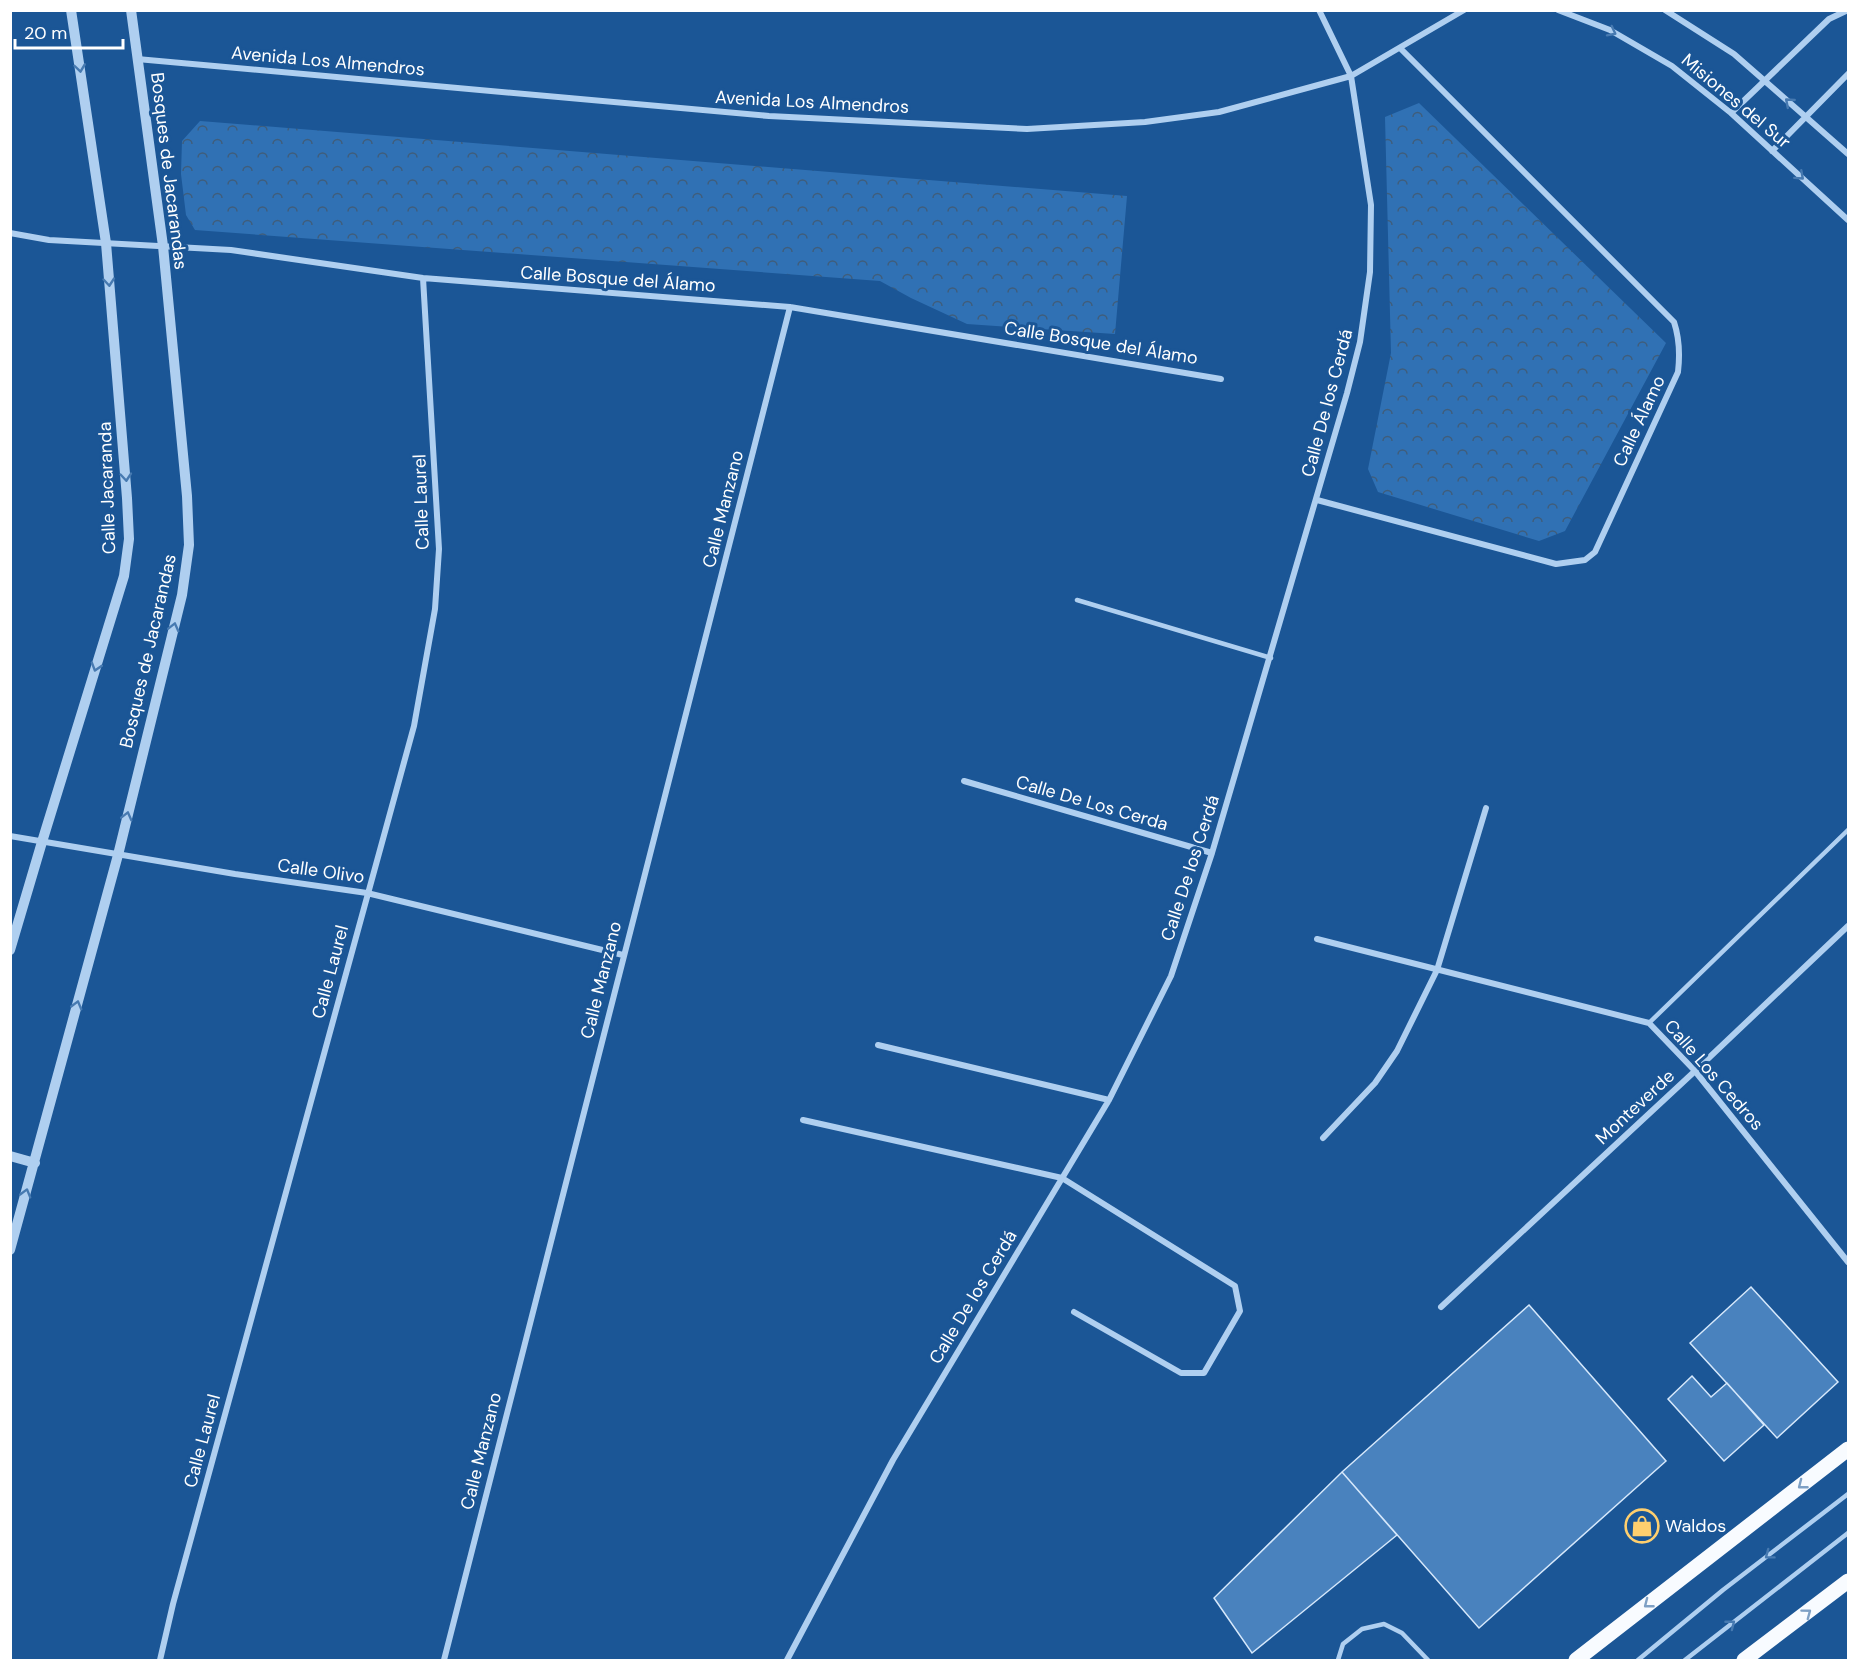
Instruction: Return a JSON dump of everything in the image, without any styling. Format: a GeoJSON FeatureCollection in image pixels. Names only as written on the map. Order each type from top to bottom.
{"type":"FeatureCollection","features":[{"type":"Feature","properties":{"kind":"main road"},"geometry":{"type":"LineString","coordinates":[[1576,1660],[1848,1449]]}},
{"type":"Feature","properties":{"kind":"main road"},"geometry":{"type":"LineString","coordinates":[[1744,1660],[1848,1581]]}},
{"type":"Feature","properties":{"kind":"street","name":"Calle Jacaranda"},"geometry":{"type":"LineString","coordinates":[[10,950],[124,576],[129,538],[106,243],[71,10]]}},
{"type":"Feature","properties":{"kind":"street","name":"Bosques de Jacarandas"},"geometry":{"type":"LineString","coordinates":[[10,1250],[118,855],[182,595],[189,545],[187,496],[163,246],[131,10]]}},
{"type":"Feature","properties":{"kind":"street","name":"Calle De los Cerdá"},"geometry":{"type":"LineString","coordinates":[[787,1660],[893,1460],[1109,1100],[1171,976],[1212,853],[1317,500],[1360,342],[1370,272],[1371,205],[1351,76],[1319,10]]}},
{"type":"Feature","properties":{"kind":"street","name":"Avenida Los Almendros"},"geometry":{"type":"LineString","coordinates":[[137,59],[769,116],[1027,129],[1145,122],[1219,112],[1351,76],[1464,10]]}},
{"type":"Feature","properties":{"kind":"street","name":"Misiones del Sur"},"geometry":{"type":"LineString","coordinates":[[1558,10],[1610,30],[1672,66],[1731,113],[1848,220]]}},
{"type":"Feature","properties":{"kind":"street","name":"Misiones del Sur"},"geometry":{"type":"LineString","coordinates":[[1665,10],[1734,54],[1848,154]]}},
{"type":"Feature","properties":{"kind":"street"},"geometry":{"type":"LineString","coordinates":[[1731,113],[1829,19],[1848,10]]}},
{"type":"Feature","properties":{"kind":"street","name":"Calle Álamo"},"geometry":{"type":"LineString","coordinates":[[1317,500],[1556,564],[1585,560],[1595,552],[1678,372],[1680,353],[1674,322],[1401,48]]}},
{"type":"Feature","properties":{"kind":"street"},"geometry":{"type":"LineString","coordinates":[[1772,151],[1848,74]]}},
{"type":"Feature","properties":{"kind":"street","name":"Calle Bosque del Álamo"},"geometry":{"type":"LineString","coordinates":[[10,233],[49,240],[231,250],[423,278],[790,307],[1221,379]]}},
{"type":"Feature","properties":{"kind":"street","name":"Calle Laurel"},"geometry":{"type":"LineString","coordinates":[[160,1660],[173,1604],[414,726],[435,609],[439,549],[423,278]]}},
{"type":"Feature","properties":{"kind":"street","name":"Calle Manzano"},"geometry":{"type":"LineString","coordinates":[[444,1660],[790,307]]}},
{"type":"Feature","properties":{"kind":"street","name":"Calle De Los Cerda"},"geometry":{"type":"LineString","coordinates":[[964,781],[1212,853]]}},
{"type":"Feature","properties":{"kind":"street"},"geometry":{"type":"LineString","coordinates":[[1323,1138],[1375,1083],[1397,1051],[1437,970],[1486,808]]}},
{"type":"Feature","properties":{"kind":"street","name":"Calle Olivo"},"geometry":{"type":"LineString","coordinates":[[10,836],[235,874],[367,893],[623,955]]}},
{"type":"Feature","properties":{"kind":"street","name":"Monteverde"},"geometry":{"type":"LineString","coordinates":[[1441,1307],[1848,926]]}},
{"type":"Feature","properties":{"kind":"street","name":"Calle Los Cedros"},"geometry":{"type":"LineString","coordinates":[[1317,939],[1649,1023],[1695,1071],[1848,1262]]}},
{"type":"Feature","properties":{"kind":"street"},"geometry":{"type":"LineString","coordinates":[[878,1045],[1109,1100]]}},
{"type":"Feature","properties":{"kind":"street"},"geometry":{"type":"LineString","coordinates":[[803,1120],[1062,1178],[1235,1286],[1240,1311],[1204,1373],[1182,1373],[1074,1312]]}},
{"type":"Feature","properties":{"kind":"street"},"geometry":{"type":"LineString","coordinates":[[10,1156],[35,1163]]}},
{"type":"Feature","properties":{"kind":"lane"},"geometry":{"type":"LineString","coordinates":[[1077,600],[1270,658]]}},
{"type":"Feature","properties":{"kind":"lane"},"geometry":{"type":"LineString","coordinates":[[1649,1023],[1848,830]]}},
{"type":"Feature","properties":{"kind":"lane"},"geometry":{"type":"LineString","coordinates":[[1638,1660],[1723,1590],[1848,1494]]}},
{"type":"Feature","properties":{"kind":"lane"},"geometry":{"type":"LineString","coordinates":[[1685,1660],[1848,1533]]}},
{"type":"Feature","properties":{"kind":"lane"},"geometry":{"type":"LineString","coordinates":[[1338,1660],[1343,1644],[1349,1639],[1362,1629],[1384,1624],[1402,1633],[1428,1660]]}},
{"type":"Feature","properties":{"kind":"green space"},"geometry":{"type":"Polygon","coordinates":[[[1419,103],[1666,343],[1565,531],[1539,541],[1378,492],[1368,469],[1391,353],[1385,117],[1419,103]]]}},
{"type":"Feature","properties":{"kind":"green space"},"geometry":{"type":"Polygon","coordinates":[[[200,121],[1127,196],[1115,334],[967,324],[880,281],[195,230],[186,215],[181,174],[182,141],[200,121]]]}},
{"type":"Feature","properties":{"kind":"building"},"geometry":{"type":"Polygon","coordinates":[[[1751,1287],[1838,1382],[1777,1438],[1690,1343],[1751,1287]]]}},
{"type":"Feature","properties":{"kind":"building"},"geometry":{"type":"Polygon","coordinates":[[[1529,1305],[1666,1461],[1479,1628],[1342,1472],[1529,1305]]]}},
{"type":"Feature","properties":{"kind":"building"},"geometry":{"type":"Polygon","coordinates":[[[1692,1376],[1711,1397],[1727,1383],[1764,1425],[1724,1461],[1668,1399],[1692,1376]]]}},
{"type":"Feature","properties":{"kind":"building"},"geometry":{"type":"Polygon","coordinates":[[[1342,1472],[1397,1535],[1252,1653],[1214,1598],[1342,1472]]]}},
{"type":"Feature","properties":{"kind":"place","name":"Waldos"},"geometry":{"type":"Point","coordinates":[1642,1526]}}]}
